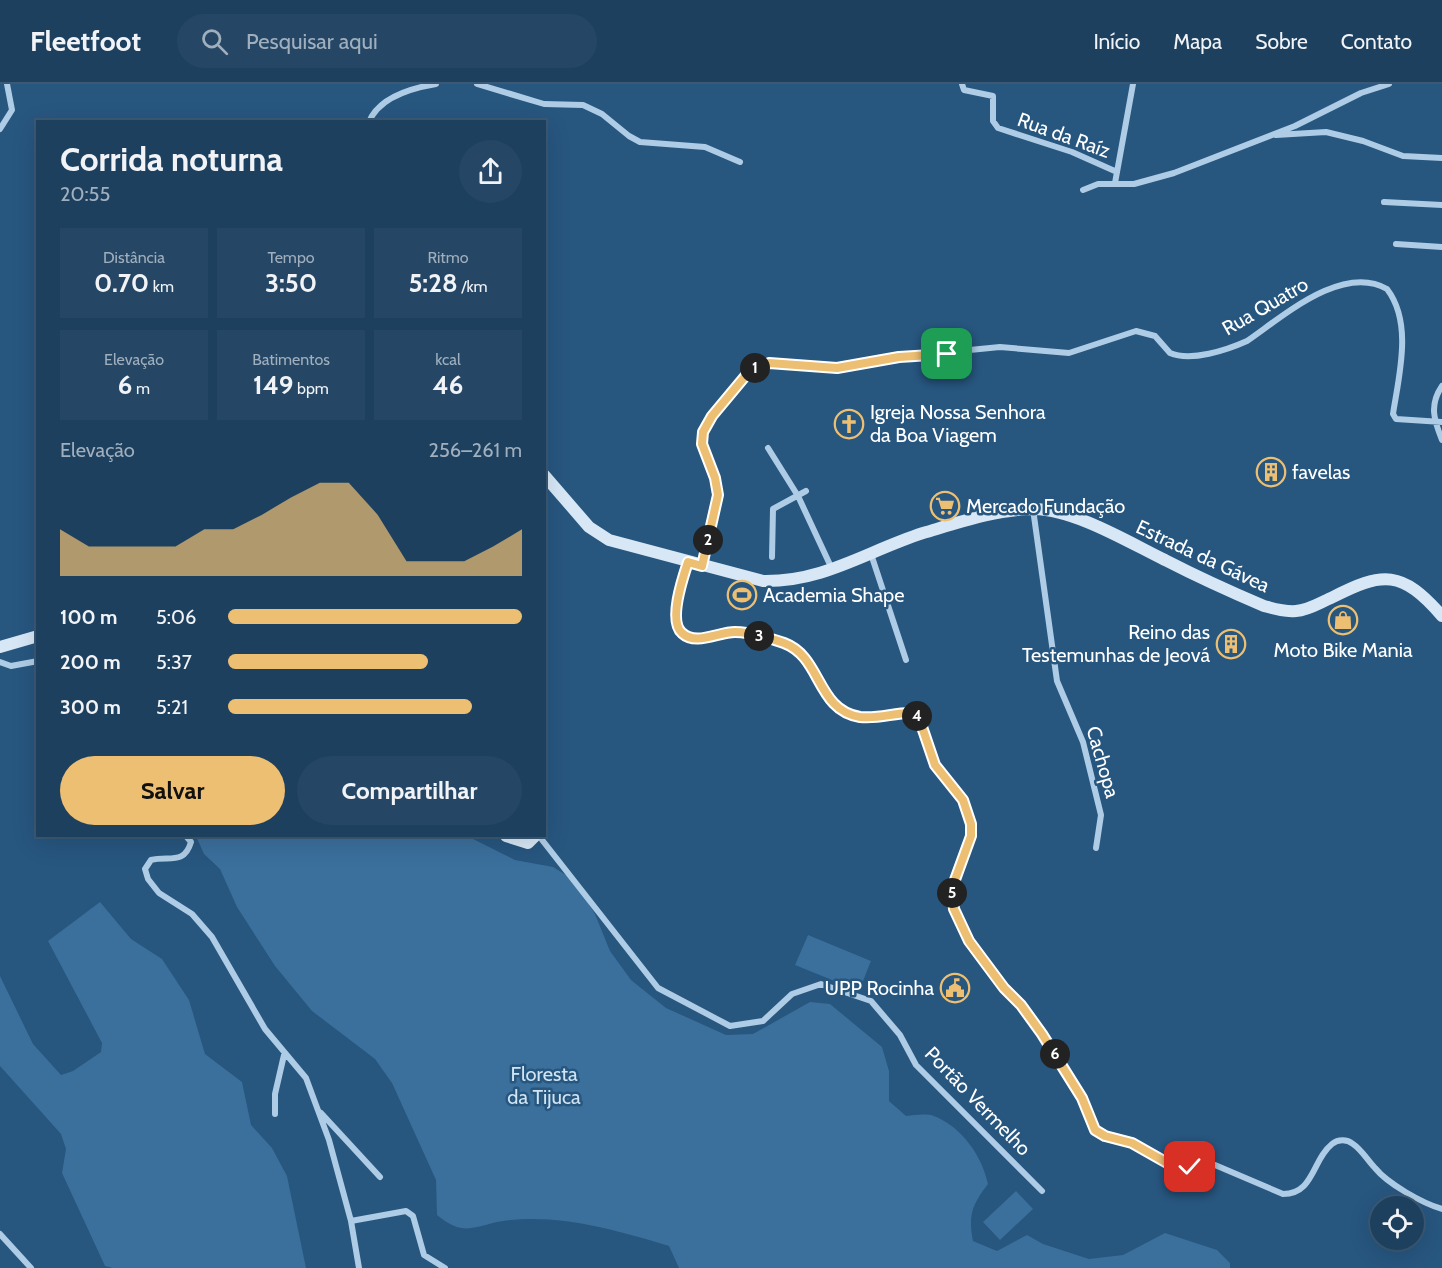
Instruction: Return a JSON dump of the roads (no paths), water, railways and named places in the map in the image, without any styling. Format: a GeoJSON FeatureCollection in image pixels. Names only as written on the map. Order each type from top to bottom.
{"type":"FeatureCollection","features":[{"type":"Feature","properties":{"kind":"street"},"geometry":{"type":"LineString","coordinates":[[0,129],[12,110],[8,84]]}},
{"type":"Feature","properties":{"kind":"street"},"geometry":{"type":"LineString","coordinates":[[370,120],[377,108],[395,96],[436,84]]}},
{"type":"Feature","properties":{"kind":"street"},"geometry":{"type":"LineString","coordinates":[[477,84],[544,104],[589,107],[640,141],[705,147],[740,162]]}},
{"type":"Feature","properties":{"kind":"street","name":"Rua da Raíz"},"geometry":{"type":"LineString","coordinates":[[962,84],[963,90],[993,96],[993,121],[998,128],[1072,152],[1117,172]]}},
{"type":"Feature","properties":{"kind":"street"},"geometry":{"type":"LineString","coordinates":[[1115,183],[1133,84]]}},
{"type":"Feature","properties":{"kind":"street"},"geometry":{"type":"LineString","coordinates":[[1083,190],[1098,184],[1146,181],[1295,126],[1361,93],[1389,84]]}},
{"type":"Feature","properties":{"kind":"street"},"geometry":{"type":"LineString","coordinates":[[1266,136],[1326,132],[1363,141],[1403,156],[1442,158]]}},
{"type":"Feature","properties":{"kind":"street"},"geometry":{"type":"LineString","coordinates":[[1384,202],[1442,205]]}},
{"type":"Feature","properties":{"kind":"street"},"geometry":{"type":"LineString","coordinates":[[1396,244],[1442,247]]}},
{"type":"Feature","properties":{"kind":"street","name":"Rua Quatro"},"geometry":{"type":"LineString","coordinates":[[702,566],[718,495],[715,478],[702,444],[703,432],[712,416],[742,379],[755,368],[769,363],[843,367],[899,357],[1000,347],[1069,353],[1123,334],[1143,331],[1155,336],[1170,353],[1194,355],[1235,346],[1314,295],[1340,286],[1363,284],[1386,289],[1400,315],[1401,362],[1394,414],[1396,419],[1434,421]]}},
{"type":"Feature","properties":{"kind":"street"},"geometry":{"type":"LineString","coordinates":[[1442,386],[1434,399],[1434,421],[1442,441]]}},
{"type":"Feature","properties":{"kind":"street"},"geometry":{"type":"LineString","coordinates":[[1434,421],[1442,422]]}},
{"type":"Feature","properties":{"kind":"street"},"geometry":{"type":"LineString","coordinates":[[768,448],[798,495],[832,570]]}},
{"type":"Feature","properties":{"kind":"street","name":"Estrada da Gávea"},"geometry":{"type":"LineString","coordinates":[[546,477],[580,518],[597,533],[621,544],[763,580],[786,581],[814,576],[921,534],[961,522],[1033,509],[1074,518],[1264,606],[1284,611],[1310,608],[1359,583],[1391,578],[1415,589],[1442,616]]}},
{"type":"Feature","properties":{"kind":"street"},"geometry":{"type":"LineString","coordinates":[[772,557],[773,509],[806,491]]}},
{"type":"Feature","properties":{"kind":"street","name":"Cachopa"},"geometry":{"type":"LineString","coordinates":[[1033,509],[1057,681],[1083,742],[1101,815],[1096,848]]}},
{"type":"Feature","properties":{"kind":"street"},"geometry":{"type":"LineString","coordinates":[[871,554],[906,660]]}},
{"type":"Feature","properties":{"kind":"street"},"geometry":{"type":"LineString","coordinates":[[688,562],[680,586],[677,608],[677,625],[684,635],[699,639],[736,632],[781,642],[802,655],[824,695],[837,708],[858,717],[885,718],[910,713],[918,718],[935,765],[963,800],[971,824],[971,836],[952,888],[957,917],[994,976],[1021,1005],[1042,1034],[1082,1098],[1091,1124],[1099,1134],[1132,1143],[1169,1164],[1190,1167],[1215,1166],[1283,1194],[1295,1193],[1303,1188],[1326,1149],[1333,1142],[1344,1140],[1355,1145],[1380,1173],[1419,1200],[1442,1209]]}},
{"type":"Feature","properties":{"kind":"street"},"geometry":{"type":"LineString","coordinates":[[0,647],[36,637]]}},
{"type":"Feature","properties":{"kind":"street"},"geometry":{"type":"LineString","coordinates":[[0,662],[11,666],[36,661]]}},
{"type":"Feature","properties":{"kind":"street"},"geometry":{"type":"LineString","coordinates":[[187,837],[191,842],[186,853],[174,860],[151,860],[145,869],[148,879],[159,892],[192,914],[212,937],[264,1029],[306,1078],[319,1112],[351,1221],[359,1268]]}},
{"type":"Feature","properties":{"kind":"street"},"geometry":{"type":"LineString","coordinates":[[509,837],[528,843],[534,837]]}},
{"type":"Feature","properties":{"kind":"street","name":"Portão Vermelho"},"geometry":{"type":"LineString","coordinates":[[540,837],[658,987],[730,1026],[763,1021],[792,994],[821,984],[871,1001],[900,1035],[916,1065],[1042,1191]]}},
{"type":"Feature","properties":{"kind":"street"},"geometry":{"type":"LineString","coordinates":[[276,1114],[274,1094],[284,1055]]}},
{"type":"Feature","properties":{"kind":"street"},"geometry":{"type":"LineString","coordinates":[[319,1112],[380,1177]]}},
{"type":"Feature","properties":{"kind":"street"},"geometry":{"type":"LineString","coordinates":[[351,1221],[406,1211],[413,1216],[424,1256],[445,1268]]}},
{"type":"Feature","properties":{"kind":"street"},"geometry":{"type":"LineString","coordinates":[[0,1234],[32,1268]]}},
{"type":"Feature","properties":{"kind":"place","name":"Igreja Nossa Senhora da Boa Viagem"},"geometry":{"type":"Point","coordinates":[849,424]}},
{"type":"Feature","properties":{"kind":"place","name":"favelas"},"geometry":{"type":"Point","coordinates":[1271,472]}},
{"type":"Feature","properties":{"kind":"place","name":"Mercado Fundação"},"geometry":{"type":"Point","coordinates":[945,506]}},
{"type":"Feature","properties":{"kind":"place","name":"Academia Shape"},"geometry":{"type":"Point","coordinates":[742,595]}},
{"type":"Feature","properties":{"kind":"place","name":"Moto Bike Mania"},"geometry":{"type":"Point","coordinates":[1343,620]}},
{"type":"Feature","properties":{"kind":"place","name":"Reino das Testemunhas de Jeová"},"geometry":{"type":"Point","coordinates":[1231,644]}},
{"type":"Feature","properties":{"kind":"place","name":"UPP Rocinha"},"geometry":{"type":"Point","coordinates":[955,988]}},
{"type":"Feature","properties":{"kind":"park label","name":"Floresta da Tijuca"},"geometry":{"type":"Point","coordinates":[544,1086]}}]}
